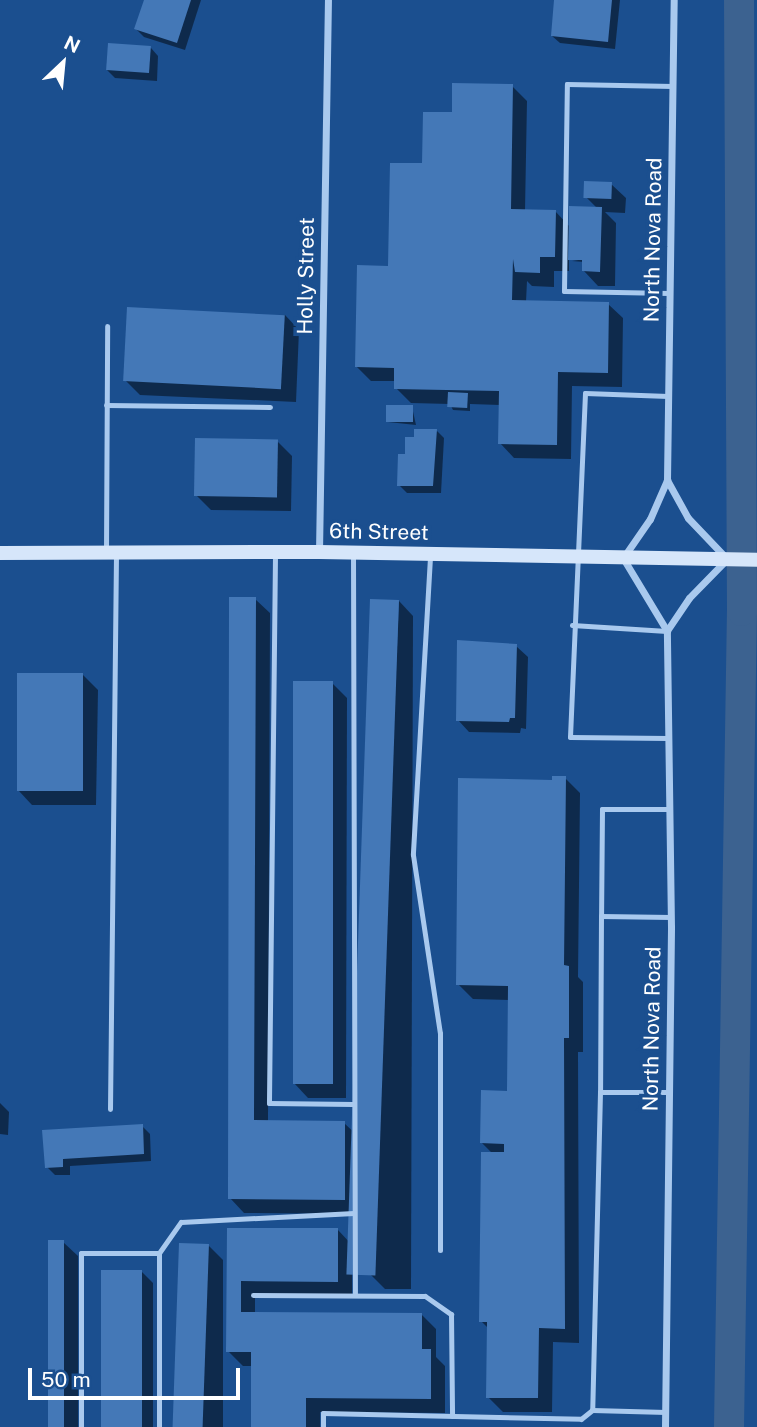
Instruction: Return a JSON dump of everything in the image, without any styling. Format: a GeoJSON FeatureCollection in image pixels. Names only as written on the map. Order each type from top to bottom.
{"type":"FeatureCollection","features":[{"type":"Feature","properties":{"kind":"street","name":"Holly Street"},"geometry":{"type":"LineString","coordinates":[[319,552],[328,0]]}},
{"type":"Feature","properties":{"kind":"street","name":"North Nova Road"},"geometry":{"type":"LineString","coordinates":[[667,480],[674,0]]}},
{"type":"Feature","properties":{"kind":"street"},"geometry":{"type":"LineString","coordinates":[[667,480],[688,518],[727,559],[689,598],[667,631],[623,558],[650,519],[667,480]]}},
{"type":"Feature","properties":{"kind":"street","name":"6th Street"},"geometry":{"type":"LineString","coordinates":[[0,553],[353,552],[757,560]]}},
{"type":"Feature","properties":{"kind":"street","name":"North Nova Road"},"geometry":{"type":"LineString","coordinates":[[665,1427],[671,917],[667,631]]}},
{"type":"Feature","properties":{"kind":"lane"},"geometry":{"type":"LineString","coordinates":[[669,293],[564,291],[567,84],[673,86]]}},
{"type":"Feature","properties":{"kind":"lane"},"geometry":{"type":"LineString","coordinates":[[107,326],[106,405],[111,552],[110,1109]]}},
{"type":"Feature","properties":{"kind":"lane"},"geometry":{"type":"LineString","coordinates":[[668,397],[584,393],[572,625],[570,737],[668,737]]}},
{"type":"Feature","properties":{"kind":"lane"},"geometry":{"type":"LineString","coordinates":[[106,405],[270,407]]}},
{"type":"Feature","properties":{"kind":"lane"},"geometry":{"type":"LineString","coordinates":[[275,552],[269,1103],[354,1104]]}},
{"type":"Feature","properties":{"kind":"lane"},"geometry":{"type":"LineString","coordinates":[[353,552],[355,1295]]}},
{"type":"Feature","properties":{"kind":"lane"},"geometry":{"type":"LineString","coordinates":[[430,554],[413,855],[440,1033],[440,1250]]}},
{"type":"Feature","properties":{"kind":"lane"},"geometry":{"type":"LineString","coordinates":[[572,625],[667,631]]}},
{"type":"Feature","properties":{"kind":"lane"},"geometry":{"type":"LineString","coordinates":[[592,1410],[600,1092],[602,809],[669,809]]}},
{"type":"Feature","properties":{"kind":"lane"},"geometry":{"type":"LineString","coordinates":[[601,916],[671,917]]}},
{"type":"Feature","properties":{"kind":"lane"},"geometry":{"type":"LineString","coordinates":[[600,1092],[668,1092]]}},
{"type":"Feature","properties":{"kind":"lane"},"geometry":{"type":"LineString","coordinates":[[159,1427],[159,1253],[181,1222],[354,1213]]}},
{"type":"Feature","properties":{"kind":"lane"},"geometry":{"type":"LineString","coordinates":[[81,1427],[81,1253],[159,1253]]}},
{"type":"Feature","properties":{"kind":"lane"},"geometry":{"type":"LineString","coordinates":[[253,1295],[425,1296],[451,1314],[452,1416]]}},
{"type":"Feature","properties":{"kind":"lane"},"geometry":{"type":"LineString","coordinates":[[323,1427],[323,1413],[581,1419],[592,1410],[666,1412]]}},
{"type":"Feature","properties":{"kind":"lane"},"geometry":{"type":"LineString","coordinates":[[559,1418],[559,1427]]}},
{"type":"Feature","properties":{"kind":"building"},"geometry":{"type":"Polygon","coordinates":[[[144,0],[191,0],[177,43],[134,29],[144,0]]]}},
{"type":"Feature","properties":{"kind":"building"},"geometry":{"type":"Polygon","coordinates":[[[554,0],[612,0],[608,42],[551,36],[554,0]]]}},
{"type":"Feature","properties":{"kind":"building"},"geometry":{"type":"Polygon","coordinates":[[[108,43],[151,46],[149,73],[106,70],[108,43]]]}},
{"type":"Feature","properties":{"kind":"building"},"geometry":{"type":"Polygon","coordinates":[[[452,83],[513,84],[511,209],[556,210],[555,257],[540,257],[540,273],[515,272],[513,259],[512,300],[609,302],[608,373],[558,372],[557,445],[498,444],[499,391],[394,389],[394,368],[355,367],[357,265],[388,266],[390,163],[422,163],[423,112],[452,112],[452,83]]]}},
{"type":"Feature","properties":{"kind":"building"},"geometry":{"type":"Polygon","coordinates":[[[584,181],[612,182],[611,199],[583,198],[584,181]]]}},
{"type":"Feature","properties":{"kind":"building"},"geometry":{"type":"Polygon","coordinates":[[[569,206],[602,207],[600,272],[582,271],[582,260],[568,260],[569,206]]]}},
{"type":"Feature","properties":{"kind":"building"},"geometry":{"type":"Polygon","coordinates":[[[127,307],[285,315],[281,389],[123,381],[127,307]]]}},
{"type":"Feature","properties":{"kind":"building"},"geometry":{"type":"Polygon","coordinates":[[[448,392],[468,393],[467,408],[447,407],[448,392]]]}},
{"type":"Feature","properties":{"kind":"building"},"geometry":{"type":"Polygon","coordinates":[[[386,405],[413,405],[413,422],[386,422],[386,405]]]}},
{"type":"Feature","properties":{"kind":"building"},"geometry":{"type":"Polygon","coordinates":[[[414,429],[437,429],[433,486],[397,486],[398,454],[405,454],[405,437],[414,437],[414,429]]]}},
{"type":"Feature","properties":{"kind":"building"},"geometry":{"type":"Polygon","coordinates":[[[195,438],[278,439],[277,497],[194,496],[195,438]]]}},
{"type":"Feature","properties":{"kind":"building"},"geometry":{"type":"Polygon","coordinates":[[[229,597],[256,597],[254,1120],[345,1121],[345,1200],[228,1199],[229,597]]]}},
{"type":"Feature","properties":{"kind":"building"},"geometry":{"type":"Polygon","coordinates":[[[370,599],[399,600],[375,1276],[346,1275],[370,599]]]}},
{"type":"Feature","properties":{"kind":"building"},"geometry":{"type":"Polygon","coordinates":[[[457,640],[517,644],[515,718],[510,718],[509,722],[456,721],[457,640]]]}},
{"type":"Feature","properties":{"kind":"building"},"geometry":{"type":"Polygon","coordinates":[[[17,673],[83,673],[83,791],[17,791],[17,673]]]}},
{"type":"Feature","properties":{"kind":"building"},"geometry":{"type":"Polygon","coordinates":[[[293,681],[333,681],[333,1084],[293,1084],[293,681]]]}},
{"type":"Feature","properties":{"kind":"building"},"geometry":{"type":"Polygon","coordinates":[[[552,776],[566,776],[564,965],[569,966],[569,1038],[564,1038],[565,1329],[539,1328],[538,1398],[486,1398],[487,1322],[479,1322],[481,1152],[504,1152],[504,1144],[480,1143],[481,1090],[507,1091],[508,986],[456,985],[458,778],[552,780],[552,776]]]}},
{"type":"Feature","properties":{"kind":"building"},"geometry":{"type":"Polygon","coordinates":[[[143,1124],[144,1154],[63,1159],[63,1167],[45,1168],[42,1130],[143,1124]]]}},
{"type":"Feature","properties":{"kind":"building"},"geometry":{"type":"Polygon","coordinates":[[[227,1228],[338,1228],[338,1282],[241,1281],[241,1312],[422,1313],[422,1349],[431,1349],[431,1399],[306,1398],[306,1427],[251,1427],[251,1352],[226,1352],[227,1228]]]}},
{"type":"Feature","properties":{"kind":"building"},"geometry":{"type":"Polygon","coordinates":[[[48,1240],[64,1240],[64,1427],[48,1427],[48,1240]]]}},
{"type":"Feature","properties":{"kind":"building"},"geometry":{"type":"Polygon","coordinates":[[[179,1243],[209,1244],[203,1427],[173,1427],[179,1243]]]}},
{"type":"Feature","properties":{"kind":"building"},"geometry":{"type":"Polygon","coordinates":[[[101,1270],[142,1270],[142,1427],[101,1427],[101,1270]]]}},
{"type":"Feature","properties":{"kind":"waterway"},"geometry":{"type":"LineString","coordinates":[[729,1427],[742,611],[739,0]]}}]}
